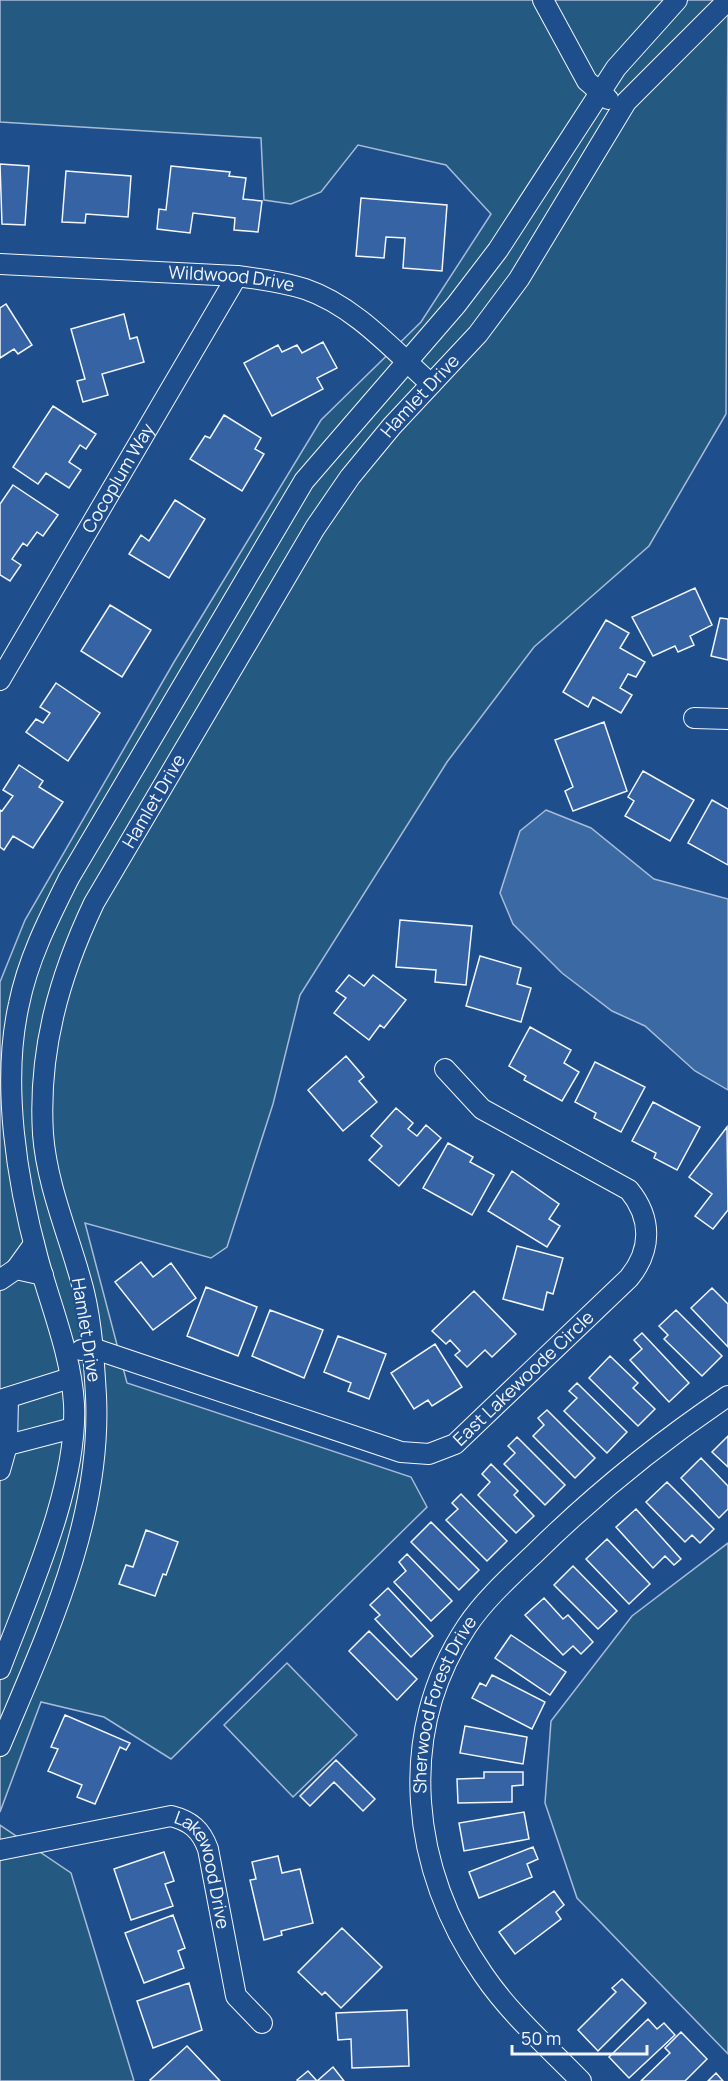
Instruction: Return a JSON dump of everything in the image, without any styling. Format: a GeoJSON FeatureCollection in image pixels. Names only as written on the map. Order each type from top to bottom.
{"type":"FeatureCollection","features":[{"type":"Feature","properties":{"kind":"street"},"geometry":{"type":"LineString","coordinates":[[543,0],[587,81],[599,93],[622,109]]}},
{"type":"Feature","properties":{"kind":"street","name":"Hamlet Drive"},"geometry":{"type":"LineString","coordinates":[[0,1669],[38,1568],[59,1501],[72,1447],[74,1404],[66,1351],[34,1244],[15,1147],[12,1076],[18,1004],[40,937],[69,878],[304,481],[456,305],[498,250],[616,68],[677,0]]}},
{"type":"Feature","properties":{"kind":"street","name":"Hamlet Drive"},"geometry":{"type":"LineString","coordinates":[[0,1746],[75,1556],[89,1502],[96,1407],[92,1348],[84,1293],[55,1194],[43,1136],[43,1073],[53,1010],[71,952],[94,903],[315,528],[350,477],[478,334],[519,279],[622,109],[706,20],[728,0]]}},
{"type":"Feature","properties":{"kind":"street","name":"Wildwood Drive"},"geometry":{"type":"LineString","coordinates":[[0,264],[237,276],[274,281],[306,290],[334,302],[368,328],[431,384]]}},
{"type":"Feature","properties":{"kind":"street","name":"Cocoplum Way"},"geometry":{"type":"LineString","coordinates":[[0,680],[237,276]]}},
{"type":"Feature","properties":{"kind":"street"},"geometry":{"type":"LineString","coordinates":[[694,718],[728,719]]}},
{"type":"Feature","properties":{"kind":"street","name":"East Lakewoode Circle"},"geometry":{"type":"LineString","coordinates":[[66,1351],[92,1348],[401,1452],[429,1454],[455,1444],[629,1278],[644,1254],[647,1227],[644,1213],[629,1190],[482,1109],[445,1069]]}},
{"type":"Feature","properties":{"kind":"street"},"geometry":{"type":"LineString","coordinates":[[0,1280],[16,1269],[34,1244]]}},
{"type":"Feature","properties":{"kind":"street"},"geometry":{"type":"LineString","coordinates":[[16,1269],[43,1275]]}},
{"type":"Feature","properties":{"kind":"street"},"geometry":{"type":"LineString","coordinates":[[0,1470],[4,1446],[4,1399],[70,1378]]}},
{"type":"Feature","properties":{"kind":"street","name":"Sherwood Forest Drive"},"geometry":{"type":"LineString","coordinates":[[581,2081],[501,1997],[483,1974],[460,1937],[442,1897],[428,1855],[419,1800],[420,1761],[425,1722],[446,1661],[473,1617],[583,1507],[678,1430],[728,1396]]}},
{"type":"Feature","properties":{"kind":"street"},"geometry":{"type":"LineString","coordinates":[[4,1446],[73,1428]]}},
{"type":"Feature","properties":{"kind":"street","name":"Lakewood Drive"},"geometry":{"type":"LineString","coordinates":[[0,1850],[171,1816],[184,1819],[203,1837],[208,1849],[236,1996],[262,2023]]}},
{"type":"Feature","properties":{"kind":"shaded area"},"geometry":{"type":"Polygon","coordinates":[[[0,0],[728,0],[726,414],[649,546],[534,647],[447,762],[300,995],[273,1104],[227,1247],[211,1258],[85,1223],[127,1383],[411,1477],[427,1507],[171,1759],[104,1717],[41,1702],[0,1812],[0,982],[25,920],[174,662],[321,420],[421,322],[491,214],[446,165],[358,145],[321,192],[291,204],[264,200],[261,138],[0,122],[0,0]]]}},
{"type":"Feature","properties":{"kind":"shaded area"},"geometry":{"type":"Polygon","coordinates":[[[546,810],[591,828],[654,879],[728,899],[728,1090],[695,1071],[645,1026],[612,1011],[562,973],[513,924],[500,893],[520,831],[546,810]]]}},
{"type":"Feature","properties":{"kind":"shaded area"},"geometry":{"type":"Polygon","coordinates":[[[728,1543],[728,2054],[577,1898],[545,1803],[551,1721],[632,1616],[728,1543]]]}},
{"type":"Feature","properties":{"kind":"shaded area"},"geometry":{"type":"Polygon","coordinates":[[[287,1663],[357,1735],[293,1797],[224,1725],[287,1663]]]}},
{"type":"Feature","properties":{"kind":"shaded area"},"geometry":{"type":"Polygon","coordinates":[[[0,1825],[71,1873],[134,2081],[0,2081],[0,1825]]]}},
{"type":"Feature","properties":{"kind":"building"},"geometry":{"type":"Polygon","coordinates":[[[0,164],[29,166],[25,225],[2,224],[0,164]]]}},
{"type":"Feature","properties":{"kind":"building"},"geometry":{"type":"Polygon","coordinates":[[[171,166],[230,172],[229,176],[246,178],[243,199],[262,201],[258,232],[234,230],[235,218],[193,213],[190,233],[157,229],[159,209],[166,210],[171,166]]]}},
{"type":"Feature","properties":{"kind":"building"},"geometry":{"type":"Polygon","coordinates":[[[66,171],[131,176],[128,217],[86,214],[85,223],[62,222],[66,171]]]}},
{"type":"Feature","properties":{"kind":"building"},"geometry":{"type":"Polygon","coordinates":[[[361,198],[447,205],[442,271],[403,268],[405,238],[386,237],[384,258],[356,256],[361,198]]]}},
{"type":"Feature","properties":{"kind":"building"},"geometry":{"type":"Polygon","coordinates":[[[6,304],[32,345],[18,354],[14,349],[0,358],[0,308],[6,304]]]}},
{"type":"Feature","properties":{"kind":"building"},"geometry":{"type":"Polygon","coordinates":[[[124,314],[130,339],[137,337],[144,362],[102,374],[108,395],[83,402],[77,381],[85,379],[71,329],[124,314]]]}},
{"type":"Feature","properties":{"kind":"building"},"geometry":{"type":"Polygon","coordinates":[[[323,342],[337,368],[317,378],[323,389],[272,416],[244,363],[278,345],[282,352],[297,345],[302,353],[323,342]]]}},
{"type":"Feature","properties":{"kind":"building"},"geometry":{"type":"Polygon","coordinates":[[[53,406],[96,434],[86,449],[80,445],[69,462],[81,470],[69,488],[46,473],[38,484],[13,467],[53,406]]]}},
{"type":"Feature","properties":{"kind":"building"},"geometry":{"type":"Polygon","coordinates":[[[224,415],[261,438],[255,449],[264,454],[242,491],[190,459],[205,436],[210,438],[224,415]]]}},
{"type":"Feature","properties":{"kind":"building"},"geometry":{"type":"Polygon","coordinates":[[[13,485],[58,515],[43,536],[37,532],[27,546],[23,543],[12,559],[21,565],[10,581],[0,575],[0,504],[13,485]]]}},
{"type":"Feature","properties":{"kind":"building"},"geometry":{"type":"Polygon","coordinates":[[[175,500],[205,519],[169,578],[129,554],[141,535],[149,541],[175,500]]]}},
{"type":"Feature","properties":{"kind":"building"},"geometry":{"type":"Polygon","coordinates":[[[695,588],[712,625],[690,636],[694,645],[678,652],[675,646],[653,656],[632,617],[695,588]]]}},
{"type":"Feature","properties":{"kind":"building"},"geometry":{"type":"Polygon","coordinates":[[[110,605],[151,630],[122,677],[81,651],[110,605]]]}},
{"type":"Feature","properties":{"kind":"building"},"geometry":{"type":"Polygon","coordinates":[[[720,618],[728,619],[728,660],[711,656],[720,618]]]}},
{"type":"Feature","properties":{"kind":"building"},"geometry":{"type":"Polygon","coordinates":[[[606,620],[629,633],[620,648],[645,662],[636,677],[628,674],[620,688],[632,695],[621,713],[593,697],[588,707],[563,692],[606,620]]]}},
{"type":"Feature","properties":{"kind":"building"},"geometry":{"type":"Polygon","coordinates":[[[56,683],[100,713],[68,761],[26,732],[36,719],[43,723],[50,713],[40,707],[56,683]]]}},
{"type":"Feature","properties":{"kind":"building"},"geometry":{"type":"Polygon","coordinates":[[[604,722],[627,791],[573,811],[565,791],[573,787],[555,740],[604,722]]]}},
{"type":"Feature","properties":{"kind":"building"},"geometry":{"type":"Polygon","coordinates":[[[19,765],[43,781],[39,787],[63,802],[33,848],[13,836],[4,850],[0,847],[0,810],[2,811],[13,796],[3,790],[19,765]]]}},
{"type":"Feature","properties":{"kind":"building"},"geometry":{"type":"Polygon","coordinates":[[[643,771],[694,800],[670,841],[625,816],[634,801],[628,797],[643,771]]]}},
{"type":"Feature","properties":{"kind":"building"},"geometry":{"type":"Polygon","coordinates":[[[712,800],[728,809],[728,865],[688,843],[712,800]]]}},
{"type":"Feature","properties":{"kind":"building"},"geometry":{"type":"Polygon","coordinates":[[[400,920],[472,926],[466,985],[435,982],[436,970],[396,967],[400,920]]]}},
{"type":"Feature","properties":{"kind":"building"},"geometry":{"type":"Polygon","coordinates":[[[480,956],[521,968],[517,984],[531,988],[521,1022],[466,1006],[480,956]]]}},
{"type":"Feature","properties":{"kind":"building"},"geometry":{"type":"Polygon","coordinates":[[[349,975],[364,986],[373,975],[406,1000],[384,1028],[380,1025],[369,1040],[334,1013],[346,998],[336,991],[349,975]]]}},
{"type":"Feature","properties":{"kind":"building"},"geometry":{"type":"Polygon","coordinates":[[[530,1027],[571,1050],[564,1063],[579,1072],[562,1101],[524,1080],[526,1076],[509,1066],[530,1027]]]}},
{"type":"Feature","properties":{"kind":"building"},"geometry":{"type":"Polygon","coordinates":[[[346,1056],[364,1077],[359,1081],[377,1102],[343,1131],[308,1090],[346,1056]]]}},
{"type":"Feature","properties":{"kind":"building"},"geometry":{"type":"Polygon","coordinates":[[[595,1062],[645,1087],[621,1132],[594,1118],[596,1113],[575,1102],[595,1062]]]}},
{"type":"Feature","properties":{"kind":"building"},"geometry":{"type":"Polygon","coordinates":[[[653,1102],[700,1127],[677,1170],[654,1158],[656,1153],[632,1141],[653,1102]]]}},
{"type":"Feature","properties":{"kind":"building"},"geometry":{"type":"Polygon","coordinates":[[[396,1108],[413,1123],[408,1129],[417,1136],[426,1125],[441,1138],[399,1186],[369,1160],[382,1146],[371,1136],[396,1108]]]}},
{"type":"Feature","properties":{"kind":"building"},"geometry":{"type":"Polygon","coordinates":[[[727,1127],[728,1210],[713,1229],[695,1216],[712,1194],[689,1177],[727,1127]]]}},
{"type":"Feature","properties":{"kind":"building"},"geometry":{"type":"Polygon","coordinates":[[[448,1143],[473,1157],[470,1162],[494,1175],[472,1215],[423,1188],[448,1143]]]}},
{"type":"Feature","properties":{"kind":"building"},"geometry":{"type":"Polygon","coordinates":[[[512,1171],[559,1204],[549,1219],[560,1226],[547,1247],[488,1211],[512,1171]]]}},
{"type":"Feature","properties":{"kind":"building"},"geometry":{"type":"Polygon","coordinates":[[[517,1246],[563,1258],[553,1294],[547,1292],[543,1310],[503,1299],[517,1246]]]}},
{"type":"Feature","properties":{"kind":"building"},"geometry":{"type":"Polygon","coordinates":[[[141,1262],[153,1277],[171,1263],[196,1298],[153,1330],[115,1282],[141,1262]]]}},
{"type":"Feature","properties":{"kind":"building"},"geometry":{"type":"Polygon","coordinates":[[[206,1287],[257,1307],[238,1356],[187,1336],[206,1287]]]}},
{"type":"Feature","properties":{"kind":"building"},"geometry":{"type":"Polygon","coordinates":[[[712,1288],[728,1304],[728,1347],[691,1308],[712,1288]]]}},
{"type":"Feature","properties":{"kind":"building"},"geometry":{"type":"Polygon","coordinates":[[[474,1291],[516,1334],[492,1357],[485,1350],[467,1367],[455,1355],[460,1351],[450,1340],[446,1344],[432,1331],[474,1291]]]}},
{"type":"Feature","properties":{"kind":"building"},"geometry":{"type":"Polygon","coordinates":[[[270,1310],[323,1330],[304,1378],[252,1356],[270,1310]]]}},
{"type":"Feature","properties":{"kind":"building"},"geometry":{"type":"Polygon","coordinates":[[[676,1310],[722,1356],[702,1376],[664,1339],[668,1335],[659,1326],[676,1310]]]}},
{"type":"Feature","properties":{"kind":"building"},"geometry":{"type":"Polygon","coordinates":[[[642,1333],[689,1383],[669,1402],[630,1360],[642,1349],[634,1340],[642,1333]]]}},
{"type":"Feature","properties":{"kind":"building"},"geometry":{"type":"Polygon","coordinates":[[[338,1336],[386,1354],[369,1399],[348,1391],[351,1383],[324,1372],[338,1336]]]}},
{"type":"Feature","properties":{"kind":"building"},"geometry":{"type":"Polygon","coordinates":[[[435,1344],[462,1387],[432,1406],[428,1400],[414,1409],[391,1373],[435,1344]]]}},
{"type":"Feature","properties":{"kind":"building"},"geometry":{"type":"Polygon","coordinates":[[[610,1356],[638,1383],[633,1388],[655,1409],[638,1426],[589,1378],[610,1356]]]}},
{"type":"Feature","properties":{"kind":"building"},"geometry":{"type":"Polygon","coordinates":[[[577,1383],[627,1432],[607,1453],[564,1411],[577,1398],[569,1391],[577,1383]]]}},
{"type":"Feature","properties":{"kind":"building"},"geometry":{"type":"Polygon","coordinates":[[[547,1410],[595,1458],[575,1478],[533,1436],[544,1425],[538,1418],[547,1410]]]}},
{"type":"Feature","properties":{"kind":"building"},"geometry":{"type":"Polygon","coordinates":[[[728,1436],[728,1467],[712,1452],[728,1436]]]}},
{"type":"Feature","properties":{"kind":"building"},"geometry":{"type":"Polygon","coordinates":[[[517,1437],[565,1485],[545,1505],[504,1464],[515,1453],[508,1446],[517,1437]]]}},
{"type":"Feature","properties":{"kind":"building"},"geometry":{"type":"Polygon","coordinates":[[[701,1458],[728,1486],[728,1509],[719,1518],[681,1478],[701,1458]]]}},
{"type":"Feature","properties":{"kind":"building"},"geometry":{"type":"Polygon","coordinates":[[[491,1464],[518,1491],[514,1495],[534,1516],[516,1533],[478,1495],[490,1482],[482,1474],[491,1464]]]}},
{"type":"Feature","properties":{"kind":"building"},"geometry":{"type":"Polygon","coordinates":[[[667,1482],[714,1529],[700,1543],[692,1535],[685,1542],[646,1502],[667,1482]]]}},
{"type":"Feature","properties":{"kind":"building"},"geometry":{"type":"Polygon","coordinates":[[[461,1494],[507,1541],[487,1561],[446,1520],[458,1509],[452,1503],[461,1494]]]}},
{"type":"Feature","properties":{"kind":"building"},"geometry":{"type":"Polygon","coordinates":[[[636,1509],[681,1559],[674,1565],[665,1556],[653,1568],[616,1527],[636,1509]]]}},
{"type":"Feature","properties":{"kind":"building"},"geometry":{"type":"Polygon","coordinates":[[[431,1522],[479,1570],[459,1590],[411,1542],[431,1522]]]}},
{"type":"Feature","properties":{"kind":"building"},"geometry":{"type":"Polygon","coordinates":[[[146,1530],[178,1542],[166,1575],[163,1574],[155,1596],[119,1584],[126,1565],[133,1567],[146,1530]]]}},
{"type":"Feature","properties":{"kind":"building"},"geometry":{"type":"Polygon","coordinates":[[[607,1539],[650,1584],[629,1604],[586,1559],[607,1539]]]}},
{"type":"Feature","properties":{"kind":"building"},"geometry":{"type":"Polygon","coordinates":[[[407,1554],[452,1601],[431,1621],[394,1582],[406,1571],[399,1562],[407,1554]]]}},
{"type":"Feature","properties":{"kind":"building"},"geometry":{"type":"Polygon","coordinates":[[[573,1566],[617,1611],[598,1629],[554,1585],[573,1566]]]}},
{"type":"Feature","properties":{"kind":"building"},"geometry":{"type":"Polygon","coordinates":[[[388,1588],[433,1636],[411,1657],[375,1619],[380,1615],[370,1605],[388,1588]]]}},
{"type":"Feature","properties":{"kind":"building"},"geometry":{"type":"Polygon","coordinates":[[[544,1598],[563,1619],[568,1615],[593,1642],[581,1654],[573,1646],[563,1655],[525,1615],[544,1598]]]}},
{"type":"Feature","properties":{"kind":"building"},"geometry":{"type":"Polygon","coordinates":[[[369,1631],[417,1679],[397,1700],[349,1651],[369,1631]]]}},
{"type":"Feature","properties":{"kind":"building"},"geometry":{"type":"Polygon","coordinates":[[[511,1635],[566,1672],[550,1695],[495,1658],[511,1635]]]}},
{"type":"Feature","properties":{"kind":"building"},"geometry":{"type":"Polygon","coordinates":[[[492,1675],[545,1702],[532,1729],[472,1698],[480,1683],[486,1686],[492,1675]]]}},
{"type":"Feature","properties":{"kind":"building"},"geometry":{"type":"Polygon","coordinates":[[[65,1715],[130,1743],[126,1750],[120,1747],[95,1804],[77,1797],[82,1785],[48,1771],[58,1749],[51,1747],[65,1715]]]}},
{"type":"Feature","properties":{"kind":"building"},"geometry":{"type":"Polygon","coordinates":[[[465,1726],[527,1737],[523,1764],[460,1753],[465,1726]]]}},
{"type":"Feature","properties":{"kind":"building"},"geometry":{"type":"Polygon","coordinates":[[[336,1760],[375,1799],[363,1811],[334,1782],[310,1806],[300,1796],[336,1760]]]}},
{"type":"Feature","properties":{"kind":"building"},"geometry":{"type":"Polygon","coordinates":[[[484,1772],[523,1772],[523,1785],[512,1786],[512,1802],[458,1803],[457,1779],[484,1778],[484,1772]]]}},
{"type":"Feature","properties":{"kind":"building"},"geometry":{"type":"Polygon","coordinates":[[[524,1812],[529,1839],[464,1851],[459,1823],[524,1812]]]}},
{"type":"Feature","properties":{"kind":"building"},"geometry":{"type":"Polygon","coordinates":[[[533,1847],[538,1859],[527,1864],[532,1877],[479,1898],[469,1872],[533,1847]]]}},
{"type":"Feature","properties":{"kind":"building"},"geometry":{"type":"Polygon","coordinates":[[[164,1852],[174,1881],[165,1884],[173,1906],[131,1920],[114,1869],[164,1852]]]}},
{"type":"Feature","properties":{"kind":"building"},"geometry":{"type":"Polygon","coordinates":[[[278,1856],[282,1873],[300,1869],[313,1923],[281,1931],[282,1935],[264,1940],[250,1880],[256,1879],[252,1862],[278,1856]]]}},
{"type":"Feature","properties":{"kind":"building"},"geometry":{"type":"Polygon","coordinates":[[[554,1891],[564,1905],[556,1912],[561,1919],[515,1954],[499,1932],[554,1891]]]}},
{"type":"Feature","properties":{"kind":"building"},"geometry":{"type":"Polygon","coordinates":[[[173,1915],[185,1948],[178,1951],[184,1968],[144,1983],[125,1933],[173,1915]]]}},
{"type":"Feature","properties":{"kind":"building"},"geometry":{"type":"Polygon","coordinates":[[[342,1928],[382,1967],[341,2008],[325,1992],[322,1995],[298,1972],[342,1928]]]}},
{"type":"Feature","properties":{"kind":"building"},"geometry":{"type":"Polygon","coordinates":[[[622,1979],[646,2003],[598,2051],[578,2030],[616,1992],[612,1988],[622,1979]]]}},
{"type":"Feature","properties":{"kind":"building"},"geometry":{"type":"Polygon","coordinates":[[[189,1983],[202,2030],[153,2048],[137,2001],[189,1983]]]}},
{"type":"Feature","properties":{"kind":"building"},"geometry":{"type":"Polygon","coordinates":[[[407,2010],[409,2066],[352,2068],[351,2039],[338,2040],[336,2013],[407,2010]]]}},
{"type":"Feature","properties":{"kind":"building"},"geometry":{"type":"Polygon","coordinates":[[[648,2019],[657,2029],[664,2023],[675,2035],[629,2078],[609,2057],[648,2019]]]}},
{"type":"Feature","properties":{"kind":"building"},"geometry":{"type":"Polygon","coordinates":[[[681,2032],[707,2059],[685,2081],[641,2081],[670,2053],[665,2048],[681,2032]]]}},
{"type":"Feature","properties":{"kind":"building"},"geometry":{"type":"Polygon","coordinates":[[[187,2046],[220,2081],[150,2080],[187,2046]]]}},
{"type":"Feature","properties":{"kind":"building"},"geometry":{"type":"Polygon","coordinates":[[[333,2067],[344,2081],[317,2081],[333,2067]]]}},
{"type":"Feature","properties":{"kind":"building"},"geometry":{"type":"Polygon","coordinates":[[[308,2071],[317,2081],[298,2081],[297,2080],[308,2071]]]}},
{"type":"Feature","properties":{"kind":"building"},"geometry":{"type":"Polygon","coordinates":[[[716,2073],[723,2081],[708,2081],[716,2073]]]}}]}
